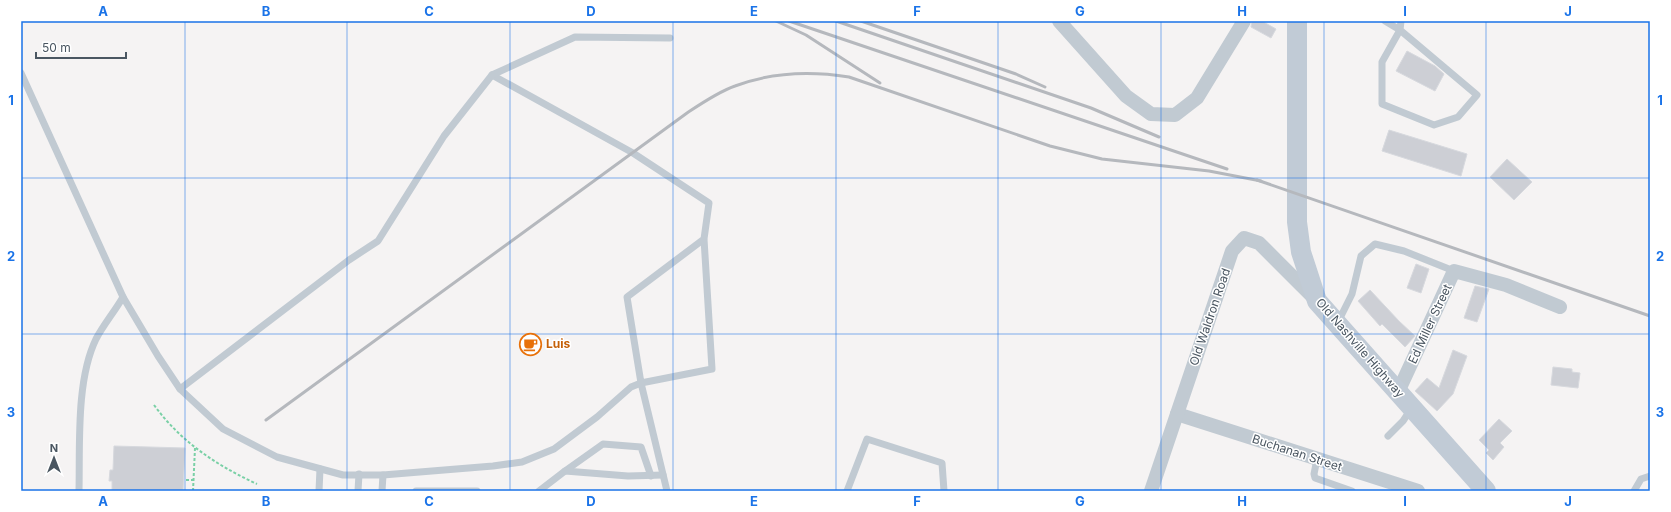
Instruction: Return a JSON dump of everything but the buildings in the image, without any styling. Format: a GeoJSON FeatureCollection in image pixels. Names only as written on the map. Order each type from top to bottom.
{"type":"FeatureCollection","features":[{"type":"Feature","properties":{"kind":"main road","name":"Old Nashville Highway"},"geometry":{"type":"LineString","coordinates":[[1295,25],[1297,222],[1301,252],[1317,301],[1486,491]]}},
{"type":"Feature","properties":{"kind":"street"},"geometry":{"type":"LineString","coordinates":[[1059,21],[1126,96],[1151,114],[1175,115],[1198,98],[1244,21]]}},
{"type":"Feature","properties":{"kind":"street","name":"Old Waldron Road"},"geometry":{"type":"LineString","coordinates":[[1151,491],[1232,251],[1244,238],[1259,243],[1317,301]]}},
{"type":"Feature","properties":{"kind":"street","name":"Ed Miller Street"},"geometry":{"type":"LineString","coordinates":[[1398,392],[1454,271],[1506,286],[1560,307]]}},
{"type":"Feature","properties":{"kind":"street","name":"Buchanan Street"},"geometry":{"type":"LineString","coordinates":[[1177,414],[1410,490]]}},
{"type":"Feature","properties":{"kind":"lane"},"geometry":{"type":"LineString","coordinates":[[1385,21],[1400,30],[1477,95],[1458,118],[1434,125],[1382,104],[1382,62],[1400,30],[1401,21]]}},
{"type":"Feature","properties":{"kind":"lane"},"geometry":{"type":"LineString","coordinates":[[180,389],[349,260],[378,241],[444,136],[492,75],[575,37],[670,38]]}},
{"type":"Feature","properties":{"kind":"lane"},"geometry":{"type":"LineString","coordinates":[[21,73],[123,297],[158,356],[180,389],[223,429],[277,457],[343,475],[383,475],[493,466],[522,462],[554,449],[597,417],[631,387],[641,383],[712,369],[704,239],[709,203],[633,153],[492,75]]}},
{"type":"Feature","properties":{"kind":"lane"},"geometry":{"type":"LineString","coordinates":[[667,491],[641,383],[627,297],[704,239]]}},
{"type":"Feature","properties":{"kind":"lane"},"geometry":{"type":"LineString","coordinates":[[1337,324],[1352,294],[1361,256],[1375,244],[1404,250],[1454,271]]}},
{"type":"Feature","properties":{"kind":"lane"},"geometry":{"type":"LineString","coordinates":[[79,491],[82,402],[87,365],[96,338],[123,297]]}},
{"type":"Feature","properties":{"kind":"lane"},"geometry":{"type":"LineString","coordinates":[[1388,436],[1403,421],[1412,407]]}},
{"type":"Feature","properties":{"kind":"lane"},"geometry":{"type":"LineString","coordinates":[[847,491],[867,439],[942,463],[944,491]]}},
{"type":"Feature","properties":{"kind":"lane"},"geometry":{"type":"LineString","coordinates":[[539,491],[603,444],[641,448],[651,476]]}},
{"type":"Feature","properties":{"kind":"lane"},"geometry":{"type":"LineString","coordinates":[[1317,459],[1314,474],[1316,478],[1352,491]]}},
{"type":"Feature","properties":{"kind":"lane"},"geometry":{"type":"LineString","coordinates":[[319,491],[320,469]]}},
{"type":"Feature","properties":{"kind":"lane"},"geometry":{"type":"LineString","coordinates":[[565,471],[628,476],[663,475]]}},
{"type":"Feature","properties":{"kind":"lane"},"geometry":{"type":"LineString","coordinates":[[358,491],[359,474]]}},
{"type":"Feature","properties":{"kind":"lane"},"geometry":{"type":"LineString","coordinates":[[382,491],[383,475]]}},
{"type":"Feature","properties":{"kind":"lane"},"geometry":{"type":"LineString","coordinates":[[1634,491],[1641,479],[1650,476]]}},
{"type":"Feature","properties":{"kind":"lane"},"geometry":{"type":"LineString","coordinates":[[416,491],[477,491]]}},
{"type":"Feature","properties":{"kind":"path"},"geometry":{"type":"LineString","coordinates":[[154,405],[174,430],[195,448],[237,475],[257,484]]}},
{"type":"Feature","properties":{"kind":"path"},"geometry":{"type":"LineString","coordinates":[[193,491],[195,448]]}},
{"type":"Feature","properties":{"kind":"path"},"geometry":{"type":"LineString","coordinates":[[186,480],[194,480]]}},
{"type":"Feature","properties":{"kind":"railway"},"geometry":{"type":"LineString","coordinates":[[776,21],[806,35],[880,83]]}},
{"type":"Feature","properties":{"kind":"railway"},"geometry":{"type":"LineString","coordinates":[[789,21],[1227,169]]}},
{"type":"Feature","properties":{"kind":"railway"},"geometry":{"type":"LineString","coordinates":[[836,21],[1091,108],[1159,137]]}},
{"type":"Feature","properties":{"kind":"railway"},"geometry":{"type":"LineString","coordinates":[[861,21],[1016,74],[1045,87]]}},
{"type":"Feature","properties":{"kind":"railway"},"geometry":{"type":"LineString","coordinates":[[266,420],[687,113],[722,91],[749,81],[777,75],[792,74],[820,74],[849,77],[1050,146],[1102,159],[1209,171],[1261,181]]}},
{"type":"Feature","properties":{"kind":"railway"},"geometry":{"type":"LineString","coordinates":[[1257,180],[1650,316]]}},
{"type":"Feature","properties":{"kind":"place","name":"Luis"},"geometry":{"type":"Point","coordinates":[530,344]}}]}
